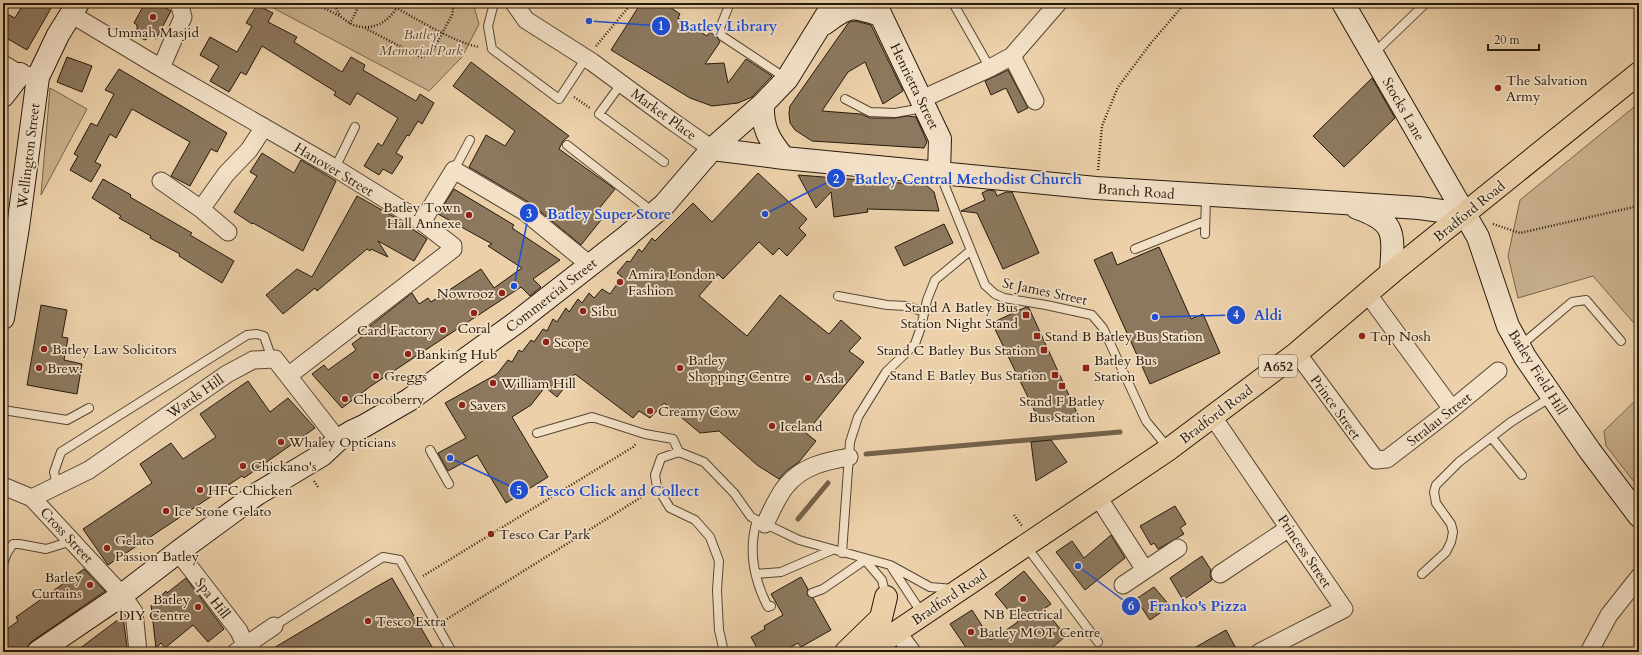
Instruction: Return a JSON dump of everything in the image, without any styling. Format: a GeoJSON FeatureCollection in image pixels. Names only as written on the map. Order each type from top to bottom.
{"type":"FeatureCollection","features":[{"type":"Feature","properties":{"kind":"main road","name":"Bradford Road"},"geometry":{"type":"LineString","coordinates":[[867,652],[892,616],[923,615],[1169,449],[1213,417],[1297,353],[1391,273],[1639,73]]}},
{"type":"Feature","properties":{"kind":"main road"},"geometry":{"type":"LineString","coordinates":[[846,652],[881,618],[892,616]]}},
{"type":"Feature","properties":{"kind":"street"},"geometry":{"type":"LineString","coordinates":[[161,68],[183,17],[180,3]]}},
{"type":"Feature","properties":{"kind":"street","name":"Market Place"},"geometry":{"type":"LineString","coordinates":[[514,3],[526,20],[586,58],[712,149]]}},
{"type":"Feature","properties":{"kind":"street","name":"Commercial Street"},"geometry":{"type":"LineString","coordinates":[[38,652],[122,595],[257,494],[322,455],[338,440],[409,400],[518,322],[655,213],[664,205],[712,149],[763,104],[787,79],[834,3]]}},
{"type":"Feature","properties":{"kind":"street"},"geometry":{"type":"LineString","coordinates":[[924,104],[1012,56],[1058,3]]}},
{"type":"Feature","properties":{"kind":"street","name":"Stocks Lane"},"geometry":{"type":"LineString","coordinates":[[1343,3],[1464,214]]}},
{"type":"Feature","properties":{"kind":"street"},"geometry":{"type":"LineString","coordinates":[[820,27],[840,12],[857,7],[878,9]]}},
{"type":"Feature","properties":{"kind":"street","name":"Hanover Street"},"geometry":{"type":"LineString","coordinates":[[74,9],[161,68],[335,168],[422,222],[454,246],[453,250],[288,376]]}},
{"type":"Feature","properties":{"kind":"street","name":"Wellington Street"},"geometry":{"type":"LineString","coordinates":[[3,318],[18,227],[20,71],[58,35],[74,9]]}},
{"type":"Feature","properties":{"kind":"street","name":"Henrietta Street"},"geometry":{"type":"LineString","coordinates":[[878,9],[940,139],[939,172]]}},
{"type":"Feature","properties":{"kind":"street"},"geometry":{"type":"LineString","coordinates":[[1012,56],[1035,101]]}},
{"type":"Feature","properties":{"kind":"street"},"geometry":{"type":"LineString","coordinates":[[3,96],[20,71]]}},
{"type":"Feature","properties":{"kind":"street"},"geometry":{"type":"LineString","coordinates":[[763,104],[765,128],[774,146],[784,158]]}},
{"type":"Feature","properties":{"kind":"street"},"geometry":{"type":"LineString","coordinates":[[201,208],[226,174],[249,150],[264,127]]}},
{"type":"Feature","properties":{"kind":"street","name":"Branch Road"},"geometry":{"type":"LineString","coordinates":[[712,149],[784,158],[1096,188],[1419,208],[1464,214]]}},
{"type":"Feature","properties":{"kind":"street"},"geometry":{"type":"LineString","coordinates":[[422,222],[454,170],[525,212],[590,265]]}},
{"type":"Feature","properties":{"kind":"street"},"geometry":{"type":"LineString","coordinates":[[161,181],[201,208],[228,232]]}},
{"type":"Feature","properties":{"kind":"street"},"geometry":{"type":"LineString","coordinates":[[1343,203],[1372,213],[1387,225],[1393,236],[1391,273]]}},
{"type":"Feature","properties":{"kind":"street","name":"Batley Field Hill"},"geometry":{"type":"LineString","coordinates":[[1464,214],[1478,237],[1508,326],[1552,397],[1639,516]]}},
{"type":"Feature","properties":{"kind":"street"},"geometry":{"type":"LineString","coordinates":[[1367,293],[1452,409]]}},
{"type":"Feature","properties":{"kind":"street","name":"Prince Street"},"geometry":{"type":"LineString","coordinates":[[1297,353],[1376,460]]}},
{"type":"Feature","properties":{"kind":"street"},"geometry":{"type":"LineString","coordinates":[[272,359],[275,359],[338,440]]}},
{"type":"Feature","properties":{"kind":"street","name":"Wards Hill"},"geometry":{"type":"LineString","coordinates":[[32,498],[89,470],[227,374],[253,360],[272,359]]}},
{"type":"Feature","properties":{"kind":"street","name":"Stralau Street"},"geometry":{"type":"LineString","coordinates":[[1376,460],[1387,459],[1452,409],[1498,371]]}},
{"type":"Feature","properties":{"kind":"street","name":"Princess Street"},"geometry":{"type":"LineString","coordinates":[[1213,417],[1344,609],[1260,652]]}},
{"type":"Feature","properties":{"kind":"street"},"geometry":{"type":"LineString","coordinates":[[761,522],[786,486],[807,469],[831,460],[850,457]]}},
{"type":"Feature","properties":{"kind":"street","name":"Cross Street"},"geometry":{"type":"LineString","coordinates":[[3,486],[32,498],[122,595],[134,612],[138,652]]}},
{"type":"Feature","properties":{"kind":"street"},"geometry":{"type":"LineString","coordinates":[[1098,497],[1145,570]]}},
{"type":"Feature","properties":{"kind":"street"},"geometry":{"type":"LineString","coordinates":[[1220,574],[1289,528]]}},
{"type":"Feature","properties":{"kind":"street"},"geometry":{"type":"LineString","coordinates":[[1123,585],[1178,548]]}},
{"type":"Feature","properties":{"kind":"street","name":"Spa Hill"},"geometry":{"type":"LineString","coordinates":[[178,552],[239,631],[240,649]]}},
{"type":"Feature","properties":{"kind":"street"},"geometry":{"type":"LineString","coordinates":[[1588,652],[1609,615],[1639,577]]}},
{"type":"Feature","properties":{"kind":"street"},"geometry":{"type":"LineString","coordinates":[[892,616],[912,652]]}},
{"type":"Feature","properties":{"kind":"street"},"geometry":{"type":"LineString","coordinates":[[240,649],[274,626]]}},
{"type":"Feature","properties":{"kind":"lane"},"geometry":{"type":"LineString","coordinates":[[494,3],[488,26],[492,49],[558,99],[586,58]]}},
{"type":"Feature","properties":{"kind":"lane"},"geometry":{"type":"LineString","coordinates":[[730,3],[720,28],[722,36],[787,79]]}},
{"type":"Feature","properties":{"kind":"lane"},"geometry":{"type":"LineString","coordinates":[[953,3],[990,68]]}},
{"type":"Feature","properties":{"kind":"lane"},"geometry":{"type":"LineString","coordinates":[[1373,54],[1426,3]]}},
{"type":"Feature","properties":{"kind":"lane"},"geometry":{"type":"LineString","coordinates":[[618,81],[599,114],[664,162]]}},
{"type":"Feature","properties":{"kind":"lane"},"geometry":{"type":"LineString","coordinates":[[845,99],[870,112],[895,113],[924,104]]}},
{"type":"Feature","properties":{"kind":"lane"},"geometry":{"type":"LineString","coordinates":[[335,168],[354,127]]}},
{"type":"Feature","properties":{"kind":"lane"},"geometry":{"type":"LineString","coordinates":[[454,170],[470,140]]}},
{"type":"Feature","properties":{"kind":"lane"},"geometry":{"type":"LineString","coordinates":[[567,145],[655,213]]}},
{"type":"Feature","properties":{"kind":"lane","name":"St James Street"},"geometry":{"type":"LineString","coordinates":[[939,172],[985,286],[995,294],[1004,298],[1092,315],[1103,328],[1146,421],[1169,449]]}},
{"type":"Feature","properties":{"kind":"lane"},"geometry":{"type":"LineString","coordinates":[[1205,234],[1206,195]]}},
{"type":"Feature","properties":{"kind":"lane"},"geometry":{"type":"LineString","coordinates":[[1135,249],[1205,221]]}},
{"type":"Feature","properties":{"kind":"lane"},"geometry":{"type":"LineString","coordinates":[[842,553],[850,442],[858,417],[886,372],[915,344],[921,327],[927,300],[935,280],[970,251]]}},
{"type":"Feature","properties":{"kind":"lane"},"geometry":{"type":"LineString","coordinates":[[838,296],[887,305],[907,306],[924,312]]}},
{"type":"Feature","properties":{"kind":"lane"},"geometry":{"type":"LineString","coordinates":[[1520,346],[1572,302],[1578,300],[1586,300],[1621,341]]}},
{"type":"Feature","properties":{"kind":"lane"},"geometry":{"type":"LineString","coordinates":[[57,485],[54,472],[61,452],[247,335],[257,334],[264,336],[272,359]]}},
{"type":"Feature","properties":{"kind":"lane"},"geometry":{"type":"LineString","coordinates":[[1422,574],[1446,552],[1451,542],[1453,532],[1451,524],[1436,503],[1434,492],[1436,485],[1459,462],[1511,422],[1552,397]]}},
{"type":"Feature","properties":{"kind":"lane"},"geometry":{"type":"LineString","coordinates":[[3,410],[67,420],[90,408]]}},
{"type":"Feature","properties":{"kind":"lane"},"geometry":{"type":"LineString","coordinates":[[537,433],[592,417],[645,434],[673,438],[679,452]]}},
{"type":"Feature","properties":{"kind":"lane"},"geometry":{"type":"LineString","coordinates":[[1492,438],[1522,475]]}},
{"type":"Feature","properties":{"kind":"lane"},"geometry":{"type":"LineString","coordinates":[[430,450],[449,484]]}},
{"type":"Feature","properties":{"kind":"lane"},"geometry":{"type":"LineString","coordinates":[[724,652],[718,630],[717,590],[719,561],[710,537],[695,520],[670,508],[657,487],[655,475],[661,458],[679,452],[704,462],[734,493],[750,517],[799,540],[865,560],[890,565],[930,587],[962,589]]}},
{"type":"Feature","properties":{"kind":"lane"},"geometry":{"type":"LineString","coordinates":[[761,522],[753,532],[752,544],[756,574],[768,607],[771,606]]}},
{"type":"Feature","properties":{"kind":"lane"},"geometry":{"type":"LineString","coordinates":[[3,564],[7,553],[13,544],[46,549],[72,541]]}},
{"type":"Feature","properties":{"kind":"lane"},"geometry":{"type":"LineString","coordinates":[[1026,546],[1098,642]]}},
{"type":"Feature","properties":{"kind":"lane"},"geometry":{"type":"LineString","coordinates":[[756,574],[780,572],[832,550]]}},
{"type":"Feature","properties":{"kind":"lane"},"geometry":{"type":"LineString","coordinates":[[274,626],[384,557],[400,560],[452,652]]}},
{"type":"Feature","properties":{"kind":"lane"},"geometry":{"type":"LineString","coordinates":[[812,593],[823,589],[865,560]]}},
{"type":"Feature","properties":{"kind":"lane"},"geometry":{"type":"LineString","coordinates":[[865,560],[882,580],[892,616]]}},
{"type":"Feature","properties":{"kind":"lane"},"geometry":{"type":"LineString","coordinates":[[890,565],[923,615]]}},
{"type":"Feature","properties":{"kind":"path"},"geometry":{"type":"LineString","coordinates":[[314,3],[341,17],[350,24],[365,28],[420,57],[430,54],[452,16],[452,3]]}},
{"type":"Feature","properties":{"kind":"path"},"geometry":{"type":"LineString","coordinates":[[333,3],[334,8],[341,17]]}},
{"type":"Feature","properties":{"kind":"path"},"geometry":{"type":"LineString","coordinates":[[350,24],[360,3]]}},
{"type":"Feature","properties":{"kind":"path"},"geometry":{"type":"LineString","coordinates":[[388,3],[471,46],[492,49]]}},
{"type":"Feature","properties":{"kind":"path"},"geometry":{"type":"LineString","coordinates":[[365,28],[376,26],[387,20],[395,12],[399,3]]}},
{"type":"Feature","properties":{"kind":"path"},"geometry":{"type":"LineString","coordinates":[[586,58],[632,3]]}},
{"type":"Feature","properties":{"kind":"path"},"geometry":{"type":"LineString","coordinates":[[1096,188],[1102,126],[1118,87],[1151,43],[1185,3]]}},
{"type":"Feature","properties":{"kind":"path"},"geometry":{"type":"LineString","coordinates":[[564,90],[599,114]]}},
{"type":"Feature","properties":{"kind":"path"},"geometry":{"type":"LineString","coordinates":[[1492,224],[1520,233],[1634,207],[1639,204]]}},
{"type":"Feature","properties":{"kind":"path"},"geometry":{"type":"LineString","coordinates":[[412,582],[633,447],[645,434]]}},
{"type":"Feature","properties":{"kind":"path"},"geometry":{"type":"LineString","coordinates":[[437,625],[657,487]]}},
{"type":"Feature","properties":{"kind":"green space","name":"Batley Memorial Park"},"geometry":{"type":"Polygon","coordinates":[[[264,3],[473,3],[479,24],[462,57],[429,91],[264,3]]]}},
{"type":"Feature","properties":{"kind":"green space"},"geometry":{"type":"Polygon","coordinates":[[[50,88],[87,109],[41,195],[50,88]]]}},
{"type":"Feature","properties":{"kind":"green space"},"geometry":{"type":"Polygon","coordinates":[[[1639,103],[1639,329],[1593,276],[1518,298],[1508,256],[1520,200],[1639,103]]]}},
{"type":"Feature","properties":{"kind":"green space"},"geometry":{"type":"Polygon","coordinates":[[[1639,397],[1639,488],[1606,446],[1604,431],[1639,397]]]}},
{"type":"Feature","properties":{"kind":"building"},"geometry":{"type":"Polygon","coordinates":[[[24,3],[54,3],[27,50],[3,36],[3,12],[15,18],[24,3]]]}},
{"type":"Feature","properties":{"kind":"building","name":"Ummah Masjid"},"geometry":{"type":"Polygon","coordinates":[[[145,3],[157,3],[171,11],[156,39],[151,36],[145,40],[137,36],[137,25],[134,23],[145,3]]]}},
{"type":"Feature","properties":{"kind":"building"},"geometry":{"type":"Polygon","coordinates":[[[641,3],[664,3],[680,14],[678,18],[707,36],[710,32],[717,37],[720,42],[705,64],[724,63],[728,83],[746,59],[772,76],[752,97],[738,103],[712,106],[690,98],[611,50],[641,3]]]}},
{"type":"Feature","properties":{"kind":"building"},"geometry":{"type":"Polygon","coordinates":[[[257,5],[273,13],[268,22],[297,37],[294,42],[342,72],[351,57],[365,65],[363,70],[416,101],[420,94],[434,103],[422,124],[418,121],[396,153],[403,157],[392,174],[383,169],[379,175],[364,166],[378,143],[382,146],[398,118],[357,93],[350,105],[334,95],[336,92],[262,46],[246,75],[241,72],[229,92],[210,81],[219,66],[200,55],[210,37],[237,52],[252,26],[246,23],[257,5]]]}},
{"type":"Feature","properties":{"kind":"building"},"geometry":{"type":"Polygon","coordinates":[[[855,21],[871,25],[903,91],[883,104],[865,62],[848,72],[822,111],[861,114],[870,118],[916,117],[927,142],[924,148],[812,141],[795,130],[790,123],[790,106],[849,22],[855,21]]]}},
{"type":"Feature","properties":{"kind":"building"},"geometry":{"type":"Polygon","coordinates":[[[67,57],[92,66],[82,92],[57,82],[67,57]]]}},
{"type":"Feature","properties":{"kind":"building"},"geometry":{"type":"Polygon","coordinates":[[[471,62],[569,136],[563,141],[559,149],[615,189],[598,210],[605,215],[581,245],[530,203],[469,167],[486,135],[505,146],[515,131],[453,86],[471,62]]]}},
{"type":"Feature","properties":{"kind":"building"},"geometry":{"type":"Polygon","coordinates":[[[119,69],[227,133],[217,152],[211,149],[190,186],[171,176],[190,142],[132,109],[116,138],[110,134],[95,162],[101,165],[91,182],[70,170],[78,156],[74,154],[91,123],[97,126],[114,94],[105,90],[119,69]]]}},
{"type":"Feature","properties":{"kind":"building"},"geometry":{"type":"Polygon","coordinates":[[[1008,70],[1028,108],[1018,113],[1006,88],[991,95],[985,81],[1008,70]]]}},
{"type":"Feature","properties":{"kind":"building"},"geometry":{"type":"Polygon","coordinates":[[[1372,78],[1395,118],[1344,167],[1313,136],[1372,78]]]}},
{"type":"Feature","properties":{"kind":"building"},"geometry":{"type":"Polygon","coordinates":[[[262,153],[294,173],[301,160],[336,181],[303,251],[253,223],[252,224],[234,212],[257,176],[250,172],[262,153]]]}},
{"type":"Feature","properties":{"kind":"building","name":"Batley Shopping Centre"},"geometry":{"type":"Polygon","coordinates":[[[758,173],[807,219],[799,228],[806,235],[787,256],[779,248],[773,255],[759,242],[723,279],[718,274],[699,296],[747,336],[780,295],[829,334],[841,320],[861,338],[849,351],[864,362],[806,433],[816,441],[799,462],[786,471],[779,479],[757,465],[719,431],[700,433],[664,403],[650,418],[639,411],[633,418],[575,374],[557,397],[545,387],[531,405],[512,417],[548,477],[506,503],[477,455],[448,471],[438,453],[466,438],[445,403],[497,374],[508,360],[512,362],[519,350],[522,352],[531,340],[534,342],[543,329],[547,331],[553,319],[557,322],[566,308],[569,312],[578,299],[582,303],[589,293],[594,298],[602,289],[610,294],[622,277],[617,273],[627,261],[630,262],[639,249],[642,252],[652,238],[655,241],[693,203],[712,222],[758,173]]]}},
{"type":"Feature","properties":{"kind":"building"},"geometry":{"type":"Polygon","coordinates":[[[798,175],[926,185],[934,192],[939,211],[867,209],[868,212],[834,217],[831,192],[816,208],[798,175]]]}},
{"type":"Feature","properties":{"kind":"building"},"geometry":{"type":"Polygon","coordinates":[[[103,179],[131,195],[130,197],[192,233],[190,235],[234,261],[222,283],[179,256],[180,254],[150,238],[151,236],[119,218],[121,216],[92,198],[103,179]]]}},
{"type":"Feature","properties":{"kind":"building"},"geometry":{"type":"Polygon","coordinates":[[[454,189],[514,225],[512,228],[560,260],[533,279],[541,287],[530,296],[521,287],[371,386],[342,408],[312,374],[324,365],[328,370],[356,350],[352,344],[372,329],[370,326],[412,293],[419,304],[428,298],[431,302],[481,269],[494,288],[522,268],[488,246],[492,244],[438,214],[454,189]]]}},
{"type":"Feature","properties":{"kind":"building"},"geometry":{"type":"Polygon","coordinates":[[[988,190],[995,191],[997,196],[1006,192],[1012,192],[1039,253],[1003,269],[977,213],[961,211],[985,200],[982,193],[988,190]]]}},
{"type":"Feature","properties":{"kind":"building"},"geometry":{"type":"Polygon","coordinates":[[[357,196],[398,219],[427,239],[414,261],[378,241],[388,257],[371,249],[370,251],[367,249],[317,291],[315,288],[283,314],[266,295],[297,269],[312,277],[357,196]]]}},
{"type":"Feature","properties":{"kind":"building"},"geometry":{"type":"Polygon","coordinates":[[[944,224],[953,243],[904,266],[895,247],[944,224]]]}},
{"type":"Feature","properties":{"kind":"building"},"geometry":{"type":"Polygon","coordinates":[[[1159,247],[1191,319],[1203,314],[1220,353],[1150,384],[1094,260],[1112,252],[1117,265],[1159,247]]]}},
{"type":"Feature","properties":{"kind":"building"},"geometry":{"type":"Polygon","coordinates":[[[41,305],[67,310],[62,337],[68,338],[64,360],[82,364],[77,394],[27,385],[41,305]]]}},
{"type":"Feature","properties":{"kind":"building"},"geometry":{"type":"Polygon","coordinates":[[[1026,307],[1029,308],[1078,415],[1040,422],[992,323],[1026,307]]]}},
{"type":"Feature","properties":{"kind":"building"},"geometry":{"type":"Polygon","coordinates":[[[248,381],[270,412],[288,398],[315,428],[244,478],[242,476],[108,565],[83,529],[152,483],[140,464],[171,443],[183,459],[216,437],[200,414],[248,381]]]}},
{"type":"Feature","properties":{"kind":"building"},"geometry":{"type":"Polygon","coordinates":[[[1051,440],[1067,462],[1036,481],[1031,442],[1051,440]]]}},
{"type":"Feature","properties":{"kind":"building"},"geometry":{"type":"Polygon","coordinates":[[[1175,506],[1186,524],[1180,528],[1184,534],[1158,549],[1154,543],[1151,545],[1140,526],[1175,506]]]}},
{"type":"Feature","properties":{"kind":"building"},"geometry":{"type":"Polygon","coordinates":[[[1111,535],[1125,558],[1085,590],[1056,552],[1072,541],[1084,558],[1111,535]]]}},
{"type":"Feature","properties":{"kind":"building"},"geometry":{"type":"Polygon","coordinates":[[[1202,556],[1211,570],[1210,575],[1212,580],[1183,600],[1170,578],[1202,556]]]}},
{"type":"Feature","properties":{"kind":"building"},"geometry":{"type":"Polygon","coordinates":[[[84,569],[105,591],[31,642],[24,652],[3,652],[3,632],[18,621],[16,617],[84,569]]]}},
{"type":"Feature","properties":{"kind":"building"},"geometry":{"type":"Polygon","coordinates":[[[1024,571],[1051,604],[1044,609],[1066,636],[1047,652],[969,652],[950,624],[972,610],[991,640],[1018,622],[995,594],[1024,571]]]}},
{"type":"Feature","properties":{"kind":"building"},"geometry":{"type":"Polygon","coordinates":[[[801,577],[808,589],[807,595],[813,598],[831,630],[801,647],[798,643],[782,652],[759,652],[751,637],[765,629],[764,626],[783,615],[771,594],[801,577]]]}},
{"type":"Feature","properties":{"kind":"building"},"geometry":{"type":"Polygon","coordinates":[[[186,578],[224,629],[208,642],[193,625],[165,648],[161,643],[156,648],[151,605],[166,591],[167,593],[186,578]]]}},
{"type":"Feature","properties":{"kind":"building","name":"Tesco Extra"},"geometry":{"type":"Polygon","coordinates":[[[392,578],[435,652],[267,652],[376,587],[392,578]]]}},
{"type":"Feature","properties":{"kind":"building"},"geometry":{"type":"Polygon","coordinates":[[[1154,587],[1170,606],[1150,620],[1136,599],[1154,587]]]}},
{"type":"Feature","properties":{"kind":"building"},"geometry":{"type":"Polygon","coordinates":[[[123,616],[127,647],[120,652],[75,652],[123,616]]]}},
{"type":"Feature","properties":{"kind":"building"},"geometry":{"type":"Polygon","coordinates":[[[1226,630],[1238,652],[1187,652],[1226,630]]]}},
{"type":"Feature","properties":{"kind":"waterway"},"geometry":{"type":"LineString","coordinates":[[866,454],[1120,432]]}},
{"type":"Feature","properties":{"kind":"waterway"},"geometry":{"type":"LineString","coordinates":[[798,519],[828,483]]}},
{"type":"Feature","properties":{"kind":"place","name":"Ummah Masjid"},"geometry":{"type":"Point","coordinates":[153,17]}},
{"type":"Feature","properties":{"kind":"place","name":"Batley Library"},"geometry":{"type":"Point","coordinates":[589,21]}},
{"type":"Feature","properties":{"kind":"place","name":"The Salvation Army"},"geometry":{"type":"Point","coordinates":[1498,88]}},
{"type":"Feature","properties":{"kind":"place","name":"Batley Central Methodist Church"},"geometry":{"type":"Point","coordinates":[765,214]}},
{"type":"Feature","properties":{"kind":"place","name":"Batley Town Hall Annexe"},"geometry":{"type":"Point","coordinates":[469,215]}},
{"type":"Feature","properties":{"kind":"place","name":"Amira London Fashion"},"geometry":{"type":"Point","coordinates":[620,282]}},
{"type":"Feature","properties":{"kind":"place","name":"Batley Super Store"},"geometry":{"type":"Point","coordinates":[514,286]}},
{"type":"Feature","properties":{"kind":"place","name":"Nowrooz"},"geometry":{"type":"Point","coordinates":[502,293]}},
{"type":"Feature","properties":{"kind":"place","name":"Sibu"},"geometry":{"type":"Point","coordinates":[583,311]}},
{"type":"Feature","properties":{"kind":"place","name":"Coral"},"geometry":{"type":"Point","coordinates":[474,313]}},
{"type":"Feature","properties":{"kind":"place","name":"Stand A Batley Bus Station Night Stand"},"geometry":{"type":"Point","coordinates":[1026,315]}},
{"type":"Feature","properties":{"kind":"place","name":"Aldi"},"geometry":{"type":"Point","coordinates":[1155,317]}},
{"type":"Feature","properties":{"kind":"place","name":"Card Factory"},"geometry":{"type":"Point","coordinates":[443,330]}},
{"type":"Feature","properties":{"kind":"place","name":"Stand B Batley Bus Station"},"geometry":{"type":"Point","coordinates":[1037,336]}},
{"type":"Feature","properties":{"kind":"place","name":"Top Nosh"},"geometry":{"type":"Point","coordinates":[1362,336]}},
{"type":"Feature","properties":{"kind":"place","name":"Scope"},"geometry":{"type":"Point","coordinates":[546,342]}},
{"type":"Feature","properties":{"kind":"place","name":"Batley Law Solicitors"},"geometry":{"type":"Point","coordinates":[44,349]}},
{"type":"Feature","properties":{"kind":"place","name":"Stand C Batley Bus Station"},"geometry":{"type":"Point","coordinates":[1044,350]}},
{"type":"Feature","properties":{"kind":"place","name":"Banking Hub"},"geometry":{"type":"Point","coordinates":[408,354]}},
{"type":"Feature","properties":{"kind":"place","name":"Brew."},"geometry":{"type":"Point","coordinates":[39,368]}},
{"type":"Feature","properties":{"kind":"place","name":"Batley Shopping Centre"},"geometry":{"type":"Point","coordinates":[680,368]}},
{"type":"Feature","properties":{"kind":"place","name":"Batley Bus Station"},"geometry":{"type":"Point","coordinates":[1086,368]}},
{"type":"Feature","properties":{"kind":"place","name":"Stand E Batley Bus Station"},"geometry":{"type":"Point","coordinates":[1055,375]}},
{"type":"Feature","properties":{"kind":"place","name":"Greggs"},"geometry":{"type":"Point","coordinates":[376,376]}},
{"type":"Feature","properties":{"kind":"place","name":"Asda"},"geometry":{"type":"Point","coordinates":[808,378]}},
{"type":"Feature","properties":{"kind":"place","name":"William Hill"},"geometry":{"type":"Point","coordinates":[493,383]}},
{"type":"Feature","properties":{"kind":"place","name":"Stand F Batley Bus Station"},"geometry":{"type":"Point","coordinates":[1062,386]}},
{"type":"Feature","properties":{"kind":"place","name":"Chocoberry"},"geometry":{"type":"Point","coordinates":[345,399]}},
{"type":"Feature","properties":{"kind":"place","name":"Savers"},"geometry":{"type":"Point","coordinates":[462,405]}},
{"type":"Feature","properties":{"kind":"place","name":"Creamy Cow"},"geometry":{"type":"Point","coordinates":[650,411]}},
{"type":"Feature","properties":{"kind":"place","name":"Iceland"},"geometry":{"type":"Point","coordinates":[772,426]}},
{"type":"Feature","properties":{"kind":"place","name":"Whaley Opticians"},"geometry":{"type":"Point","coordinates":[281,442]}},
{"type":"Feature","properties":{"kind":"place","name":"Tesco Click and Collect"},"geometry":{"type":"Point","coordinates":[450,458]}},
{"type":"Feature","properties":{"kind":"place","name":"Chickano's"},"geometry":{"type":"Point","coordinates":[243,466]}},
{"type":"Feature","properties":{"kind":"place","name":"HFC Chicken"},"geometry":{"type":"Point","coordinates":[200,490]}},
{"type":"Feature","properties":{"kind":"place","name":"Ice Stone Gelato"},"geometry":{"type":"Point","coordinates":[166,511]}},
{"type":"Feature","properties":{"kind":"place","name":"Tesco Car Park"},"geometry":{"type":"Point","coordinates":[491,534]}},
{"type":"Feature","properties":{"kind":"place","name":"Gelato Passion Batley"},"geometry":{"type":"Point","coordinates":[107,548]}},
{"type":"Feature","properties":{"kind":"place","name":"Franko's Pizza"},"geometry":{"type":"Point","coordinates":[1078,566]}},
{"type":"Feature","properties":{"kind":"place","name":"Batley Curtains"},"geometry":{"type":"Point","coordinates":[90,585]}},
{"type":"Feature","properties":{"kind":"place","name":"NB Electrical"},"geometry":{"type":"Point","coordinates":[1023,599]}},
{"type":"Feature","properties":{"kind":"place","name":"Batley DIY Centre"},"geometry":{"type":"Point","coordinates":[198,607]}},
{"type":"Feature","properties":{"kind":"place","name":"Tesco Extra"},"geometry":{"type":"Point","coordinates":[368,621]}},
{"type":"Feature","properties":{"kind":"place","name":"Batley MOT Centre"},"geometry":{"type":"Point","coordinates":[971,632]}}]}
